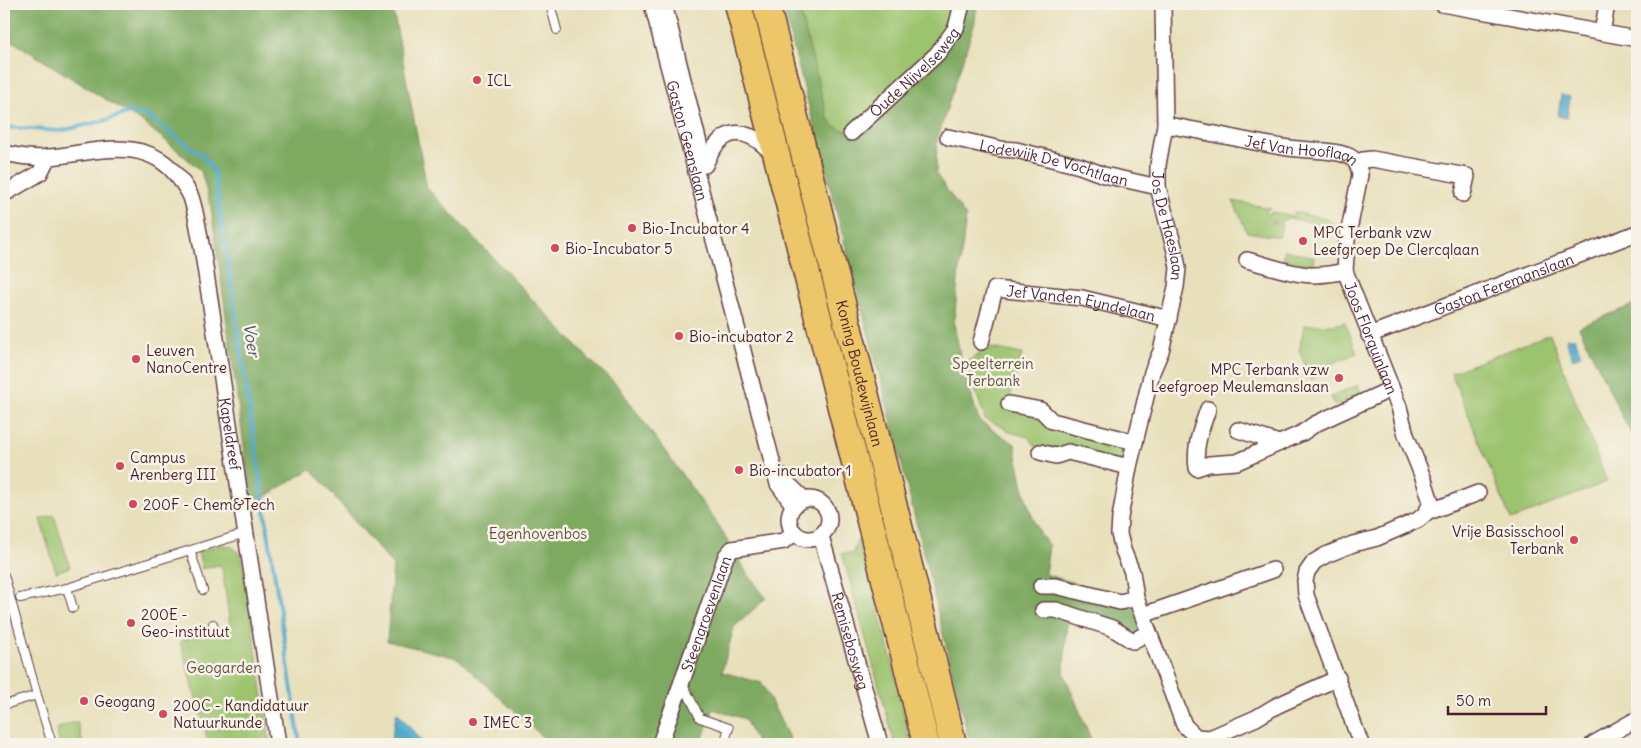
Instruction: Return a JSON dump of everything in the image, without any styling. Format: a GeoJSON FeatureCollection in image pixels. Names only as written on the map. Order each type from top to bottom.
{"type":"FeatureCollection","features":[{"type":"Feature","properties":{"kind":"highway","name":"Koning Boudewijnlaan"},"geometry":{"type":"LineString","coordinates":[[738,4],[926,744]]}},
{"type":"Feature","properties":{"kind":"highway","name":"Koning Boudewijnlaan"},"geometry":{"type":"LineString","coordinates":[[766,4],[929,642],[953,744]]}},
{"type":"Feature","properties":{"kind":"street","name":"Gaston Geenslaan"},"geometry":{"type":"LineString","coordinates":[[652,4],[778,484],[799,503],[818,501],[828,510],[829,523],[827,530],[821,536]]}},
{"type":"Feature","properties":{"kind":"street","name":"Gaston Geenslaan"},"geometry":{"type":"LineString","coordinates":[[664,4],[782,475],[799,503]]}},
{"type":"Feature","properties":{"kind":"street","name":"Oude Nijvelseweg"},"geometry":{"type":"LineString","coordinates":[[851,133],[937,54],[956,28],[962,4]]}},
{"type":"Feature","properties":{"kind":"street","name":"Jos De Haeslaan"},"geometry":{"type":"LineString","coordinates":[[1163,4],[1165,125],[1158,165],[1158,187],[1178,268],[1176,287],[1161,351],[1152,372],[1129,467],[1119,534],[1132,572],[1136,598],[1142,615],[1184,725],[1194,741]]}},
{"type":"Feature","properties":{"kind":"street"},"geometry":{"type":"LineString","coordinates":[[1442,4],[1461,5],[1637,39]]}},
{"type":"Feature","properties":{"kind":"street"},"geometry":{"type":"LineString","coordinates":[[1602,33],[1607,4]]}},
{"type":"Feature","properties":{"kind":"street","name":"Jef Van Hooflaan"},"geometry":{"type":"LineString","coordinates":[[1165,125],[1289,148],[1347,155],[1356,162],[1372,160],[1471,177],[1463,194]]}},
{"type":"Feature","properties":{"kind":"street","name":"Koning Boudewijnlaan"},"geometry":{"type":"LineString","coordinates":[[705,165],[711,151],[718,142],[727,135],[737,133],[750,135],[761,141],[777,159]]}},
{"type":"Feature","properties":{"kind":"street","name":"Lodewijk De Vochtlaan"},"geometry":{"type":"LineString","coordinates":[[948,137],[1001,149],[1016,150],[1080,166],[1104,175],[1158,187]]}},
{"type":"Feature","properties":{"kind":"street","name":"Kapeldreef"},"geometry":{"type":"LineString","coordinates":[[4,153],[22,157],[48,158],[116,148],[134,150],[150,155],[166,164],[181,180],[190,196],[203,254],[278,744]]}},
{"type":"Feature","properties":{"kind":"street"},"geometry":{"type":"LineString","coordinates":[[4,194],[40,173],[48,158]]}},
{"type":"Feature","properties":{"kind":"street","name":"Joos Florquinlaan"},"geometry":{"type":"LineString","coordinates":[[1356,162],[1360,176],[1347,240],[1345,271],[1430,496],[1431,502],[1428,509]]}},
{"type":"Feature","properties":{"kind":"street","name":"Gaston Feremanslaan"},"geometry":{"type":"LineString","coordinates":[[1369,336],[1637,234]]}},
{"type":"Feature","properties":{"kind":"street"},"geometry":{"type":"LineString","coordinates":[[1246,260],[1307,276],[1345,271]]}},
{"type":"Feature","properties":{"kind":"street","name":"Jef Vanden Eyndelaan"},"geometry":{"type":"LineString","coordinates":[[981,342],[989,288],[1082,298],[1169,318]]}},
{"type":"Feature","properties":{"kind":"street"},"geometry":{"type":"LineString","coordinates":[[1208,409],[1196,443],[1195,456],[1197,468],[1209,464],[1237,462],[1302,433],[1315,424],[1391,389]]}},
{"type":"Feature","properties":{"kind":"street"},"geometry":{"type":"LineString","coordinates":[[1009,404],[1040,410],[1052,421],[1135,442]]}},
{"type":"Feature","properties":{"kind":"street"},"geometry":{"type":"LineString","coordinates":[[1238,430],[1279,443]]}},
{"type":"Feature","properties":{"kind":"street"},"geometry":{"type":"LineString","coordinates":[[1040,452],[1056,456],[1068,452],[1129,467]]}},
{"type":"Feature","properties":{"kind":"street"},"geometry":{"type":"LineString","coordinates":[[1361,744],[1306,595],[1305,581],[1307,572],[1314,562],[1326,555],[1353,544],[1377,538],[1418,520],[1423,517],[1428,509],[1434,510],[1478,493]]}},
{"type":"Feature","properties":{"kind":"street"},"geometry":{"type":"LineString","coordinates":[[799,503],[790,511],[789,522],[795,533],[799,538],[805,539],[821,536]]}},
{"type":"Feature","properties":{"kind":"street","name":"Steengroevenlaan"},"geometry":{"type":"LineString","coordinates":[[660,744],[726,556],[732,549],[784,541],[795,533]]}},
{"type":"Feature","properties":{"kind":"street","name":"Remisebosweg"},"geometry":{"type":"LineString","coordinates":[[821,536],[880,744]]}},
{"type":"Feature","properties":{"kind":"street"},"geometry":{"type":"LineString","coordinates":[[1142,615],[1273,570]]}},
{"type":"Feature","properties":{"kind":"street"},"geometry":{"type":"LineString","coordinates":[[1041,586],[1056,586],[1120,602],[1136,598]]}},
{"type":"Feature","properties":{"kind":"street"},"geometry":{"type":"LineString","coordinates":[[1043,610],[1056,610],[1112,628],[1133,641],[1149,632]]}},
{"type":"Feature","properties":{"kind":"street"},"geometry":{"type":"LineString","coordinates":[[1194,741],[1210,738],[1256,718],[1276,706],[1338,678]]}},
{"type":"Feature","properties":{"kind":"street"},"geometry":{"type":"LineString","coordinates":[[1593,744],[1637,719]]}},
{"type":"Feature","properties":{"kind":"lane"},"geometry":{"type":"LineString","coordinates":[[550,4],[557,30]]}},
{"type":"Feature","properties":{"kind":"lane"},"geometry":{"type":"LineString","coordinates":[[20,598],[67,588],[246,533]]}},
{"type":"Feature","properties":{"kind":"lane"},"geometry":{"type":"LineString","coordinates":[[190,550],[203,590]]}},
{"type":"Feature","properties":{"kind":"lane"},"geometry":{"type":"LineString","coordinates":[[4,575],[52,744]]}},
{"type":"Feature","properties":{"kind":"lane"},"geometry":{"type":"LineString","coordinates":[[67,588],[73,608]]}},
{"type":"Feature","properties":{"kind":"lane"},"geometry":{"type":"LineString","coordinates":[[681,680],[700,718],[729,728],[724,744]]}},
{"type":"Feature","properties":{"kind":"lane"},"geometry":{"type":"LineString","coordinates":[[4,705],[37,695]]}},
{"type":"Feature","properties":{"kind":"green space","name":"Egenhovenbos"},"geometry":{"type":"Polygon","coordinates":[[[4,4],[392,4],[427,188],[589,359],[618,386],[719,526],[745,570],[766,598],[734,627],[722,672],[762,683],[792,744],[757,744],[745,719],[713,709],[701,744],[550,744],[457,658],[387,641],[393,566],[311,469],[252,505],[211,207],[201,171],[145,124],[4,36],[4,4]]]}},
{"type":"Feature","properties":{"kind":"green space"},"geometry":{"type":"Polygon","coordinates":[[[782,4],[798,4],[828,119],[834,126],[851,133],[937,54],[962,4],[977,4],[975,22],[937,140],[936,174],[966,217],[954,324],[962,364],[979,421],[1015,444],[1030,510],[1041,535],[1049,546],[1045,574],[1129,600],[1149,632],[1133,641],[1067,614],[1064,673],[1093,744],[970,744],[889,412],[782,4]]]}},
{"type":"Feature","properties":{"kind":"green space"},"geometry":{"type":"Polygon","coordinates":[[[798,4],[962,4],[956,28],[851,133],[834,126],[827,117],[798,4]]]}},
{"type":"Feature","properties":{"kind":"green space"},"geometry":{"type":"Polygon","coordinates":[[[1233,201],[1270,208],[1266,211],[1267,215],[1271,212],[1293,216],[1294,212],[1326,219],[1333,224],[1331,233],[1320,230],[1321,224],[1289,218],[1283,220],[1282,223],[1273,221],[1273,223],[1282,225],[1279,237],[1247,232],[1233,201]]]}},
{"type":"Feature","properties":{"kind":"green space"},"geometry":{"type":"Polygon","coordinates":[[[1285,250],[1314,257],[1313,265],[1283,260],[1285,250]]]}},
{"type":"Feature","properties":{"kind":"green space"},"geometry":{"type":"Polygon","coordinates":[[[1637,303],[1637,320],[1632,324],[1637,334],[1637,447],[1579,327],[1637,303]]]}},
{"type":"Feature","properties":{"kind":"green space"},"geometry":{"type":"Polygon","coordinates":[[[1345,322],[1357,353],[1319,369],[1321,374],[1311,379],[1299,351],[1304,325],[1333,325],[1345,322]]]}},
{"type":"Feature","properties":{"kind":"green space"},"geometry":{"type":"Polygon","coordinates":[[[1550,334],[1607,482],[1511,520],[1451,373],[1550,334]]]}},
{"type":"Feature","properties":{"kind":"green space","name":"Speelterrein Terbank"},"geometry":{"type":"Polygon","coordinates":[[[983,346],[1022,354],[1008,404],[1125,442],[1120,464],[1040,451],[1028,437],[1006,431],[1006,429],[985,419],[966,362],[980,354],[983,346]]]}},
{"type":"Feature","properties":{"kind":"green space"},"geometry":{"type":"Polygon","coordinates":[[[1358,385],[1362,394],[1335,406],[1331,397],[1358,385]]]}},
{"type":"Feature","properties":{"kind":"green space"},"geometry":{"type":"Polygon","coordinates":[[[54,515],[70,567],[56,572],[40,519],[54,515]]]}},
{"type":"Feature","properties":{"kind":"green space"},"geometry":{"type":"Polygon","coordinates":[[[858,539],[891,657],[911,744],[895,744],[842,553],[853,553],[858,539]]]}},
{"type":"Feature","properties":{"kind":"green space","name":"Geogarden"},"geometry":{"type":"Polygon","coordinates":[[[220,545],[233,548],[242,557],[270,744],[209,744],[180,641],[230,626],[222,567],[218,565],[202,569],[198,551],[220,545]]]}},
{"type":"Feature","properties":{"kind":"green space"},"geometry":{"type":"Polygon","coordinates":[[[77,721],[83,744],[60,744],[56,729],[77,721]]]}},
{"type":"Feature","properties":{"kind":"water"},"geometry":{"type":"Polygon","coordinates":[[[1561,95],[1570,97],[1567,118],[1558,116],[1561,95]]]}},
{"type":"Feature","properties":{"kind":"water"},"geometry":{"type":"Polygon","coordinates":[[[1568,338],[1575,338],[1581,355],[1573,359],[1566,342],[1568,338]]]}},
{"type":"Feature","properties":{"kind":"water"},"geometry":{"type":"Polygon","coordinates":[[[397,712],[423,743],[423,744],[390,744],[397,712]]]}},
{"type":"Feature","properties":{"kind":"waterway","name":"Voer"},"geometry":{"type":"LineString","coordinates":[[4,127],[60,131],[107,120],[130,112],[149,117],[204,157],[214,172],[300,744]]}},
{"type":"Feature","properties":{"kind":"place","name":"ICL"},"geometry":{"type":"Point","coordinates":[477,80]}},
{"type":"Feature","properties":{"kind":"place","name":"Bio-Incubator 4"},"geometry":{"type":"Point","coordinates":[632,228]}},
{"type":"Feature","properties":{"kind":"place","name":"MPC Terbank vzw Leefgroep De Clercqlaan"},"geometry":{"type":"Point","coordinates":[1303,241]}},
{"type":"Feature","properties":{"kind":"place","name":"Bio-Incubator 5"},"geometry":{"type":"Point","coordinates":[555,248]}},
{"type":"Feature","properties":{"kind":"place","name":"Bio-incubator 2"},"geometry":{"type":"Point","coordinates":[679,336]}},
{"type":"Feature","properties":{"kind":"place","name":"Leuven NanoCentre"},"geometry":{"type":"Point","coordinates":[136,359]}},
{"type":"Feature","properties":{"kind":"place","name":"MPC Terbank vzw Leefgroep Meulemanslaan"},"geometry":{"type":"Point","coordinates":[1339,378]}},
{"type":"Feature","properties":{"kind":"place","name":"Campus Arenberg III"},"geometry":{"type":"Point","coordinates":[120,466]}},
{"type":"Feature","properties":{"kind":"place","name":"Bio-incubator 1"},"geometry":{"type":"Point","coordinates":[739,470]}},
{"type":"Feature","properties":{"kind":"place","name":"200F - Chem&Tech"},"geometry":{"type":"Point","coordinates":[133,504]}},
{"type":"Feature","properties":{"kind":"place","name":"Vrije Basisschool Terbank"},"geometry":{"type":"Point","coordinates":[1574,540]}},
{"type":"Feature","properties":{"kind":"place","name":"200E - Geo-instituut"},"geometry":{"type":"Point","coordinates":[131,623]}},
{"type":"Feature","properties":{"kind":"place","name":"Geogang"},"geometry":{"type":"Point","coordinates":[84,701]}},
{"type":"Feature","properties":{"kind":"place","name":"200C - Kandidatuur Natuurkunde"},"geometry":{"type":"Point","coordinates":[163,714]}},
{"type":"Feature","properties":{"kind":"place","name":"IMEC 3"},"geometry":{"type":"Point","coordinates":[473,722]}}]}
